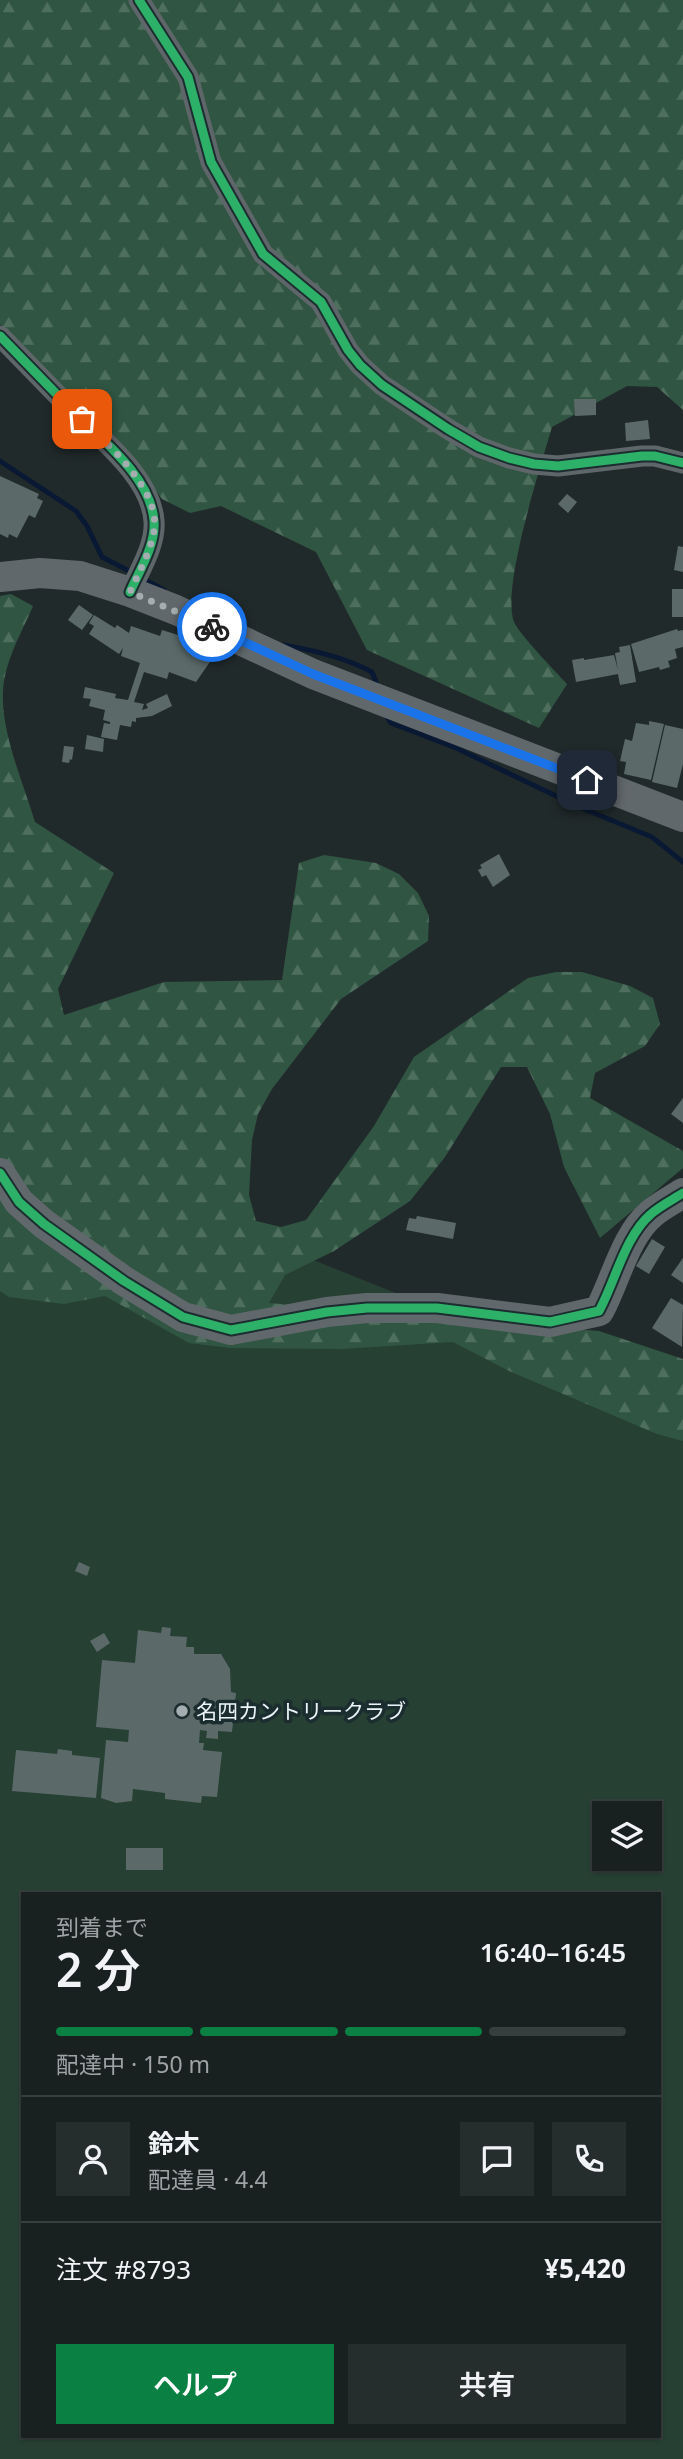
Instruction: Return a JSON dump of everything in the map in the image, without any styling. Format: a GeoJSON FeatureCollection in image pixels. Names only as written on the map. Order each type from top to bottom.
{"type":"FeatureCollection","features":[{"type":"Feature","properties":{"kind":"street"},"geometry":{"type":"LineString","coordinates":[[139,0],[188,77],[211,162],[263,254],[321,302],[354,359],[382,385],[479,447],[509,458],[558,466],[642,456],[655,456],[683,463]]}},
{"type":"Feature","properties":{"kind":"street"},"geometry":{"type":"LineString","coordinates":[[0,336],[117,454],[148,499],[154,531],[131,589]]}},
{"type":"Feature","properties":{"kind":"street"},"geometry":{"type":"LineString","coordinates":[[0,577],[40,573],[80,576],[131,589],[313,674],[683,817]]}},
{"type":"Feature","properties":{"kind":"street"},"geometry":{"type":"LineString","coordinates":[[0,1173],[19,1202],[36,1217],[124,1281],[183,1317],[231,1330],[327,1312],[367,1308],[437,1308],[550,1322],[599,1311],[611,1289],[628,1244],[649,1216],[683,1193]]}},
{"type":"Feature","properties":{"kind":"green space"},"geometry":{"type":"Polygon","coordinates":[[[0,0],[683,0],[683,410],[657,387],[627,386],[552,427],[517,556],[511,605],[517,628],[567,684],[539,728],[367,650],[316,552],[221,506],[190,513],[162,499],[117,440],[0,324],[0,0]]]}},
{"type":"Feature","properties":{"kind":"green space"},"geometry":{"type":"Polygon","coordinates":[[[11,594],[33,606],[10,658],[4,681],[3,708],[9,741],[35,822],[114,873],[58,989],[64,1015],[164,982],[282,980],[299,863],[324,855],[376,863],[399,874],[418,893],[429,916],[428,941],[341,999],[272,1089],[258,1114],[252,1140],[249,1195],[256,1221],[281,1227],[306,1220],[374,1126],[414,1057],[528,978],[556,972],[582,972],[630,986],[653,998],[660,1024],[645,1046],[595,1073],[590,1098],[683,1151],[683,1168],[600,1238],[564,1167],[550,1114],[527,1067],[501,1067],[445,1157],[410,1201],[334,1251],[285,1275],[269,1303],[599,1331],[683,1359],[683,1441],[657,1434],[509,1371],[453,1342],[341,1349],[230,1348],[189,1343],[105,1296],[64,1304],[9,1297],[0,1291],[0,596],[11,594]]]}},
{"type":"Feature","properties":{"kind":"green space","name":"名四カントリークラブ"},"geometry":{"type":"Polygon","coordinates":[[[0,1078],[166,1201],[683,1408],[683,2459],[0,2459],[0,1078]]]}},
{"type":"Feature","properties":{"kind":"building"},"geometry":{"type":"Polygon","coordinates":[[[574,399],[596,399],[596,415],[575,416],[574,399]]]}},
{"type":"Feature","properties":{"kind":"building"},"geometry":{"type":"Polygon","coordinates":[[[648,420],[650,439],[626,441],[625,423],[648,420]]]}},
{"type":"Feature","properties":{"kind":"building"},"geometry":{"type":"Polygon","coordinates":[[[0,476],[39,494],[37,498],[43,501],[35,518],[29,515],[17,538],[0,534],[0,476]]]}},
{"type":"Feature","properties":{"kind":"building"},"geometry":{"type":"Polygon","coordinates":[[[567,494],[577,502],[568,513],[558,504],[567,494]]]}},
{"type":"Feature","properties":{"kind":"building"},"geometry":{"type":"Polygon","coordinates":[[[678,546],[683,547],[683,572],[674,570],[678,546]]]}},
{"type":"Feature","properties":{"kind":"building"},"geometry":{"type":"Polygon","coordinates":[[[672,589],[683,589],[683,617],[672,617],[672,589]]]}},
{"type":"Feature","properties":{"kind":"building"},"geometry":{"type":"Polygon","coordinates":[[[79,605],[93,615],[82,630],[68,620],[79,605]]]}},
{"type":"Feature","properties":{"kind":"building"},"geometry":{"type":"Polygon","coordinates":[[[94,615],[129,633],[131,626],[160,636],[162,630],[197,641],[195,645],[201,647],[199,651],[214,656],[196,682],[169,672],[167,679],[144,672],[134,702],[144,704],[142,710],[148,708],[146,704],[167,694],[172,706],[152,716],[136,718],[131,727],[120,725],[117,740],[101,737],[104,723],[110,722],[103,720],[105,710],[89,706],[91,699],[83,698],[85,687],[116,694],[115,698],[128,700],[140,663],[121,656],[123,648],[119,654],[89,634],[94,626],[89,623],[94,615]]]}},
{"type":"Feature","properties":{"kind":"building"},"geometry":{"type":"Polygon","coordinates":[[[677,629],[683,630],[683,647],[675,649],[677,658],[668,661],[670,667],[639,672],[631,644],[677,629]]]}},
{"type":"Feature","properties":{"kind":"building"},"geometry":{"type":"Polygon","coordinates":[[[630,645],[636,682],[620,685],[618,674],[576,682],[572,660],[614,655],[618,670],[615,653],[620,652],[619,647],[630,645]]]}},
{"type":"Feature","properties":{"kind":"building"},"geometry":{"type":"Polygon","coordinates":[[[649,721],[664,724],[651,780],[624,774],[626,762],[620,761],[625,739],[632,741],[636,723],[649,725],[649,721]]]}},
{"type":"Feature","properties":{"kind":"building"},"geometry":{"type":"Polygon","coordinates":[[[665,725],[683,729],[683,764],[677,788],[652,782],[665,725]]]}},
{"type":"Feature","properties":{"kind":"building"},"geometry":{"type":"Polygon","coordinates":[[[87,735],[104,739],[103,752],[85,749],[87,735]]]}},
{"type":"Feature","properties":{"kind":"building"},"geometry":{"type":"Polygon","coordinates":[[[64,746],[74,747],[69,763],[62,762],[64,746]]]}},
{"type":"Feature","properties":{"kind":"building"},"geometry":{"type":"Polygon","coordinates":[[[499,854],[510,875],[493,887],[486,875],[482,877],[478,870],[482,868],[480,865],[499,854]]]}},
{"type":"Feature","properties":{"kind":"building"},"geometry":{"type":"Polygon","coordinates":[[[683,1098],[683,1123],[671,1114],[683,1098]]]}},
{"type":"Feature","properties":{"kind":"building"},"geometry":{"type":"Polygon","coordinates":[[[417,1216],[456,1223],[453,1239],[406,1230],[409,1218],[416,1219],[417,1216]]]}},
{"type":"Feature","properties":{"kind":"building"},"geometry":{"type":"Polygon","coordinates":[[[652,1239],[665,1247],[649,1274],[636,1266],[652,1239]]]}},
{"type":"Feature","properties":{"kind":"building"},"geometry":{"type":"Polygon","coordinates":[[[683,1258],[683,1283],[671,1275],[683,1258]]]}},
{"type":"Feature","properties":{"kind":"building"},"geometry":{"type":"Polygon","coordinates":[[[671,1298],[683,1305],[682,1347],[652,1328],[671,1298]]]}},
{"type":"Feature","properties":{"kind":"building"},"geometry":{"type":"Polygon","coordinates":[[[79,1562],[90,1567],[87,1576],[75,1571],[79,1562]]]}},
{"type":"Feature","properties":{"kind":"building","name":"名四カントリークラブ"},"geometry":{"type":"Polygon","coordinates":[[[162,1627],[171,1628],[170,1636],[187,1637],[186,1647],[194,1647],[194,1654],[221,1654],[230,1669],[231,1692],[236,1693],[232,1732],[218,1731],[218,1739],[206,1738],[207,1731],[200,1730],[199,1743],[204,1743],[203,1750],[222,1752],[217,1797],[202,1796],[201,1803],[165,1799],[165,1793],[133,1789],[132,1801],[116,1803],[101,1798],[106,1740],[128,1742],[129,1730],[96,1727],[102,1660],[135,1663],[138,1630],[161,1633],[162,1627]]]}},
{"type":"Feature","properties":{"kind":"building"},"geometry":{"type":"Polygon","coordinates":[[[104,1633],[110,1643],[97,1652],[90,1641],[104,1633]]]}},
{"type":"Feature","properties":{"kind":"building"},"geometry":{"type":"Polygon","coordinates":[[[58,1749],[72,1751],[72,1755],[100,1758],[96,1798],[12,1791],[16,1750],[57,1754],[58,1749]]]}},
{"type":"Feature","properties":{"kind":"building"},"geometry":{"type":"Polygon","coordinates":[[[126,1848],[163,1848],[163,1870],[126,1870],[126,1848]]]}},
{"type":"Feature","properties":{"kind":"waterway"},"geometry":{"type":"LineString","coordinates":[[0,461],[76,511],[87,526],[102,557],[133,573]]}},
{"type":"Feature","properties":{"kind":"waterway"},"geometry":{"type":"LineString","coordinates":[[142,578],[164,590]]}},
{"type":"Feature","properties":{"kind":"waterway"},"geometry":{"type":"LineString","coordinates":[[284,645],[351,662],[372,672],[378,687]]}},
{"type":"Feature","properties":{"kind":"waterway"},"geometry":{"type":"LineString","coordinates":[[385,714],[391,723],[456,748],[577,806],[652,837],[683,862]]}},
{"type":"Feature","properties":{"kind":"cycle path"},"geometry":{"type":"LineString","coordinates":[[139,0],[188,77],[211,162],[263,254],[321,302],[348,350],[382,385],[479,447],[509,458],[558,466],[642,456],[655,456],[683,463]]}},
{"type":"Feature","properties":{"kind":"cycle path"},"geometry":{"type":"LineString","coordinates":[[0,336],[110,446],[144,489],[151,505],[154,530],[146,558],[130,592]]}},
{"type":"Feature","properties":{"kind":"cycle path"},"geometry":{"type":"LineString","coordinates":[[0,1173],[19,1202],[44,1224],[124,1281],[183,1317],[231,1330],[327,1312],[367,1308],[437,1308],[550,1322],[599,1311],[634,1234],[655,1211],[683,1193]]}},
{"type":"Feature","properties":{"kind":"way so far"},"geometry":{"type":"LineString","coordinates":[[82,419],[125,462],[141,486],[152,511],[154,531],[147,555],[130,592],[212,627]]}},
{"type":"Feature","properties":{"kind":"place","name":"名四カントリークラブ"},"geometry":{"type":"Point","coordinates":[182,1711]}},
{"type":"Feature","properties":{"kind":"route"},"geometry":{"type":"LineString","coordinates":[[212,627],[313,674],[587,780]]}}]}
